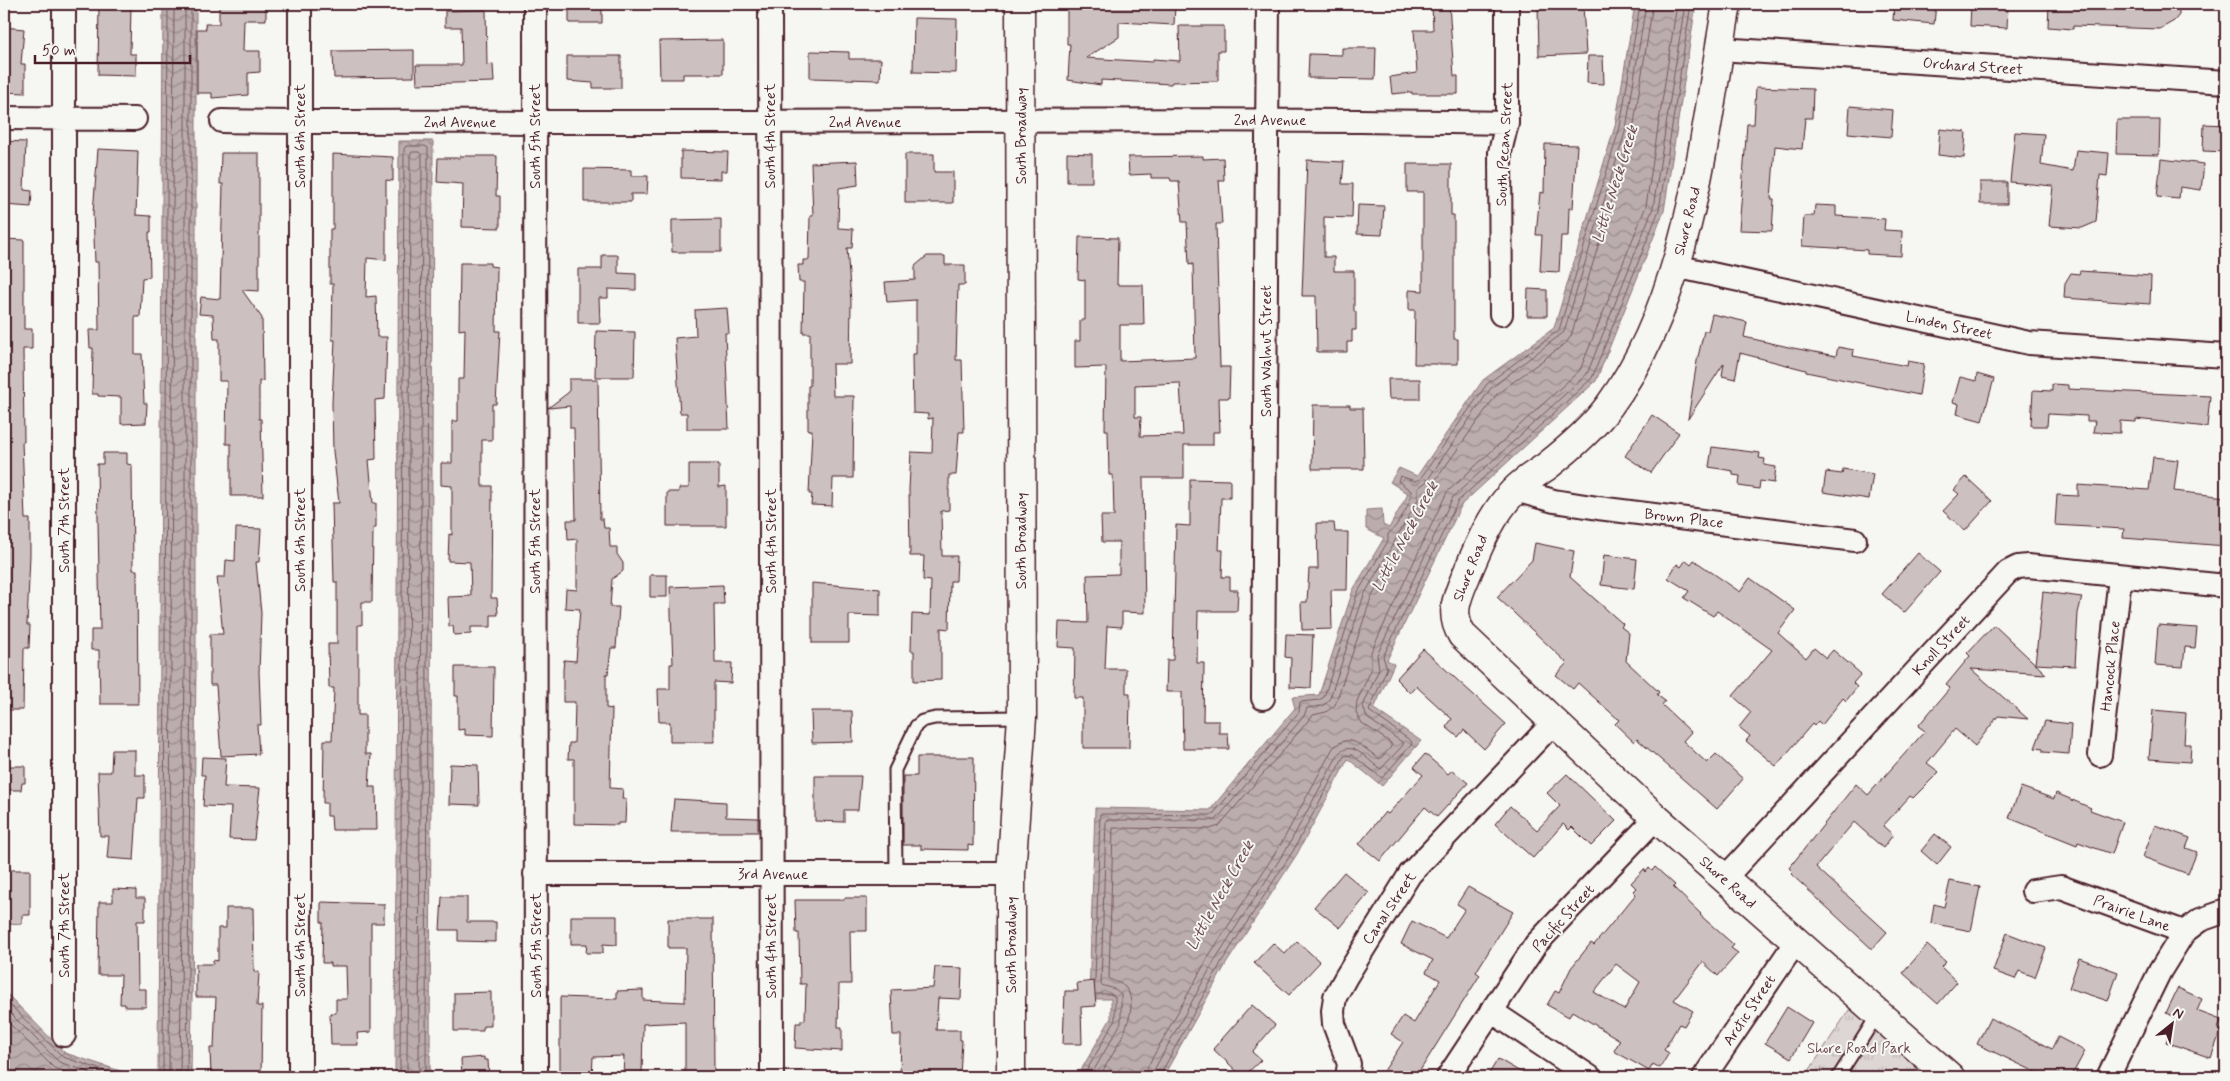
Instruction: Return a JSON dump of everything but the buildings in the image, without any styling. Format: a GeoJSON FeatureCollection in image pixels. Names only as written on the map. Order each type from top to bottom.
{"type":"FeatureCollection","features":[{"type":"Feature","properties":{"kind":"street","name":"South 7th Street"},"geometry":{"type":"LineString","coordinates":[[64,4],[64,1035]]}},
{"type":"Feature","properties":{"kind":"street","name":"South 6th Street"},"geometry":{"type":"LineString","coordinates":[[300,4],[300,1077]]}},
{"type":"Feature","properties":{"kind":"street","name":"South 5th Street"},"geometry":{"type":"LineString","coordinates":[[535,4],[536,1077]]}},
{"type":"Feature","properties":{"kind":"street","name":"South 4th Street"},"geometry":{"type":"LineString","coordinates":[[770,4],[770,874],[772,1077]]}},
{"type":"Feature","properties":{"kind":"street","name":"South Broadway"},"geometry":{"type":"LineString","coordinates":[[1011,1077],[1011,874],[1022,716],[1020,4]]}},
{"type":"Feature","properties":{"kind":"street","name":"South Walnut Street"},"geometry":{"type":"LineString","coordinates":[[1263,698],[1268,4]]}},
{"type":"Feature","properties":{"kind":"street","name":"South Pecan Street"},"geometry":{"type":"LineString","coordinates":[[1501,314],[1500,152],[1507,122],[1507,4]]}},
{"type":"Feature","properties":{"kind":"street","name":"Shore Road"},"geometry":{"type":"LineString","coordinates":[[1727,4],[1692,205],[1675,266],[1653,326],[1630,378],[1600,419],[1564,453],[1515,490],[1488,524],[1455,600],[1456,625],[1462,635],[1553,723],[1656,818],[1795,943],[1950,1077]]}},
{"type":"Feature","properties":{"kind":"street","name":"Orchard Street"},"geometry":{"type":"LineString","coordinates":[[1719,49],[2226,82]]}},
{"type":"Feature","properties":{"kind":"street"},"geometry":{"type":"LineString","coordinates":[[4,118],[135,119]]}},
{"type":"Feature","properties":{"kind":"street","name":"2nd Avenue"},"geometry":{"type":"LineString","coordinates":[[222,121],[770,123],[1268,119],[1507,122]]}},
{"type":"Feature","properties":{"kind":"street","name":"Linden Street"},"geometry":{"type":"LineString","coordinates":[[1675,266],[2029,343],[2226,356]]}},
{"type":"Feature","properties":{"kind":"street","name":"Brown Place"},"geometry":{"type":"LineString","coordinates":[[1515,490],[1554,501],[1598,508],[1855,540]]}},
{"type":"Feature","properties":{"kind":"street","name":"Knoll Street"},"geometry":{"type":"LineString","coordinates":[[1724,879],[2008,572],[2018,567],[2028,566],[2120,577],[2226,586]]}},
{"type":"Feature","properties":{"kind":"street","name":"Hancock Place"},"geometry":{"type":"LineString","coordinates":[[2100,755],[2120,577]]}},
{"type":"Feature","properties":{"kind":"street","name":"Canal Street"},"geometry":{"type":"LineString","coordinates":[[1347,1077],[1349,1064],[1334,1024],[1333,1011],[1335,997],[1346,976],[1410,874],[1553,723]]}},
{"type":"Feature","properties":{"kind":"street","name":"Pacific Street"},"geometry":{"type":"LineString","coordinates":[[1448,1077],[1536,944],[1656,818]]}},
{"type":"Feature","properties":{"kind":"street","name":"3rd Avenue"},"geometry":{"type":"LineString","coordinates":[[536,874],[1011,874]]}},
{"type":"Feature","properties":{"kind":"street","name":"Prairie Lane"},"geometry":{"type":"LineString","coordinates":[[2033,891],[2061,887],[2184,932],[2200,920],[2226,911]]}},
{"type":"Feature","properties":{"kind":"street"},"geometry":{"type":"LineString","coordinates":[[2115,1075],[2169,955],[2184,932]]}},
{"type":"Feature","properties":{"kind":"street","name":"Arctic Street"},"geometry":{"type":"LineString","coordinates":[[1704,1077],[1795,943]]}},
{"type":"Feature","properties":{"kind":"street"},"geometry":{"type":"LineString","coordinates":[[1492,1011],[1590,1077]]}},
{"type":"Feature","properties":{"kind":"lane"},"geometry":{"type":"LineString","coordinates":[[896,874],[894,770],[916,726],[922,721],[935,718],[1022,716]]}},
{"type":"Feature","properties":{"kind":"lane"},"geometry":{"type":"LineString","coordinates":[[1838,1077],[1878,1014]]}},
{"type":"Feature","properties":{"kind":"green space","name":"Shore Road Park"},"geometry":{"type":"Polygon","coordinates":[[[1853,1004],[1937,1077],[1805,1077],[1853,1004]]]}},
{"type":"Feature","properties":{"kind":"water"},"geometry":{"type":"Polygon","coordinates":[[[163,4],[196,4],[196,666],[191,1077],[158,1077],[163,4]]]}},
{"type":"Feature","properties":{"kind":"water","name":"Little Neck Creek"},"geometry":{"type":"Polygon","coordinates":[[[1635,4],[1696,4],[1664,211],[1596,381],[1462,504],[1387,660],[1394,664],[1374,709],[1421,741],[1382,786],[1348,759],[1297,854],[1226,964],[1163,1077],[1077,1077],[1111,1018],[1111,999],[1089,999],[1095,808],[1210,810],[1295,708],[1292,697],[1319,695],[1353,590],[1384,538],[1366,529],[1366,510],[1382,509],[1383,525],[1389,528],[1408,494],[1390,482],[1399,468],[1417,476],[1483,380],[1554,328],[1615,126],[1635,4]]]}},
{"type":"Feature","properties":{"kind":"water"},"geometry":{"type":"Polygon","coordinates":[[[399,141],[433,141],[430,1077],[395,1077],[399,141]]]}},
{"type":"Feature","properties":{"kind":"water"},"geometry":{"type":"Polygon","coordinates":[[[4,991],[65,1053],[139,1077],[4,1077],[4,991]]]}}]}
